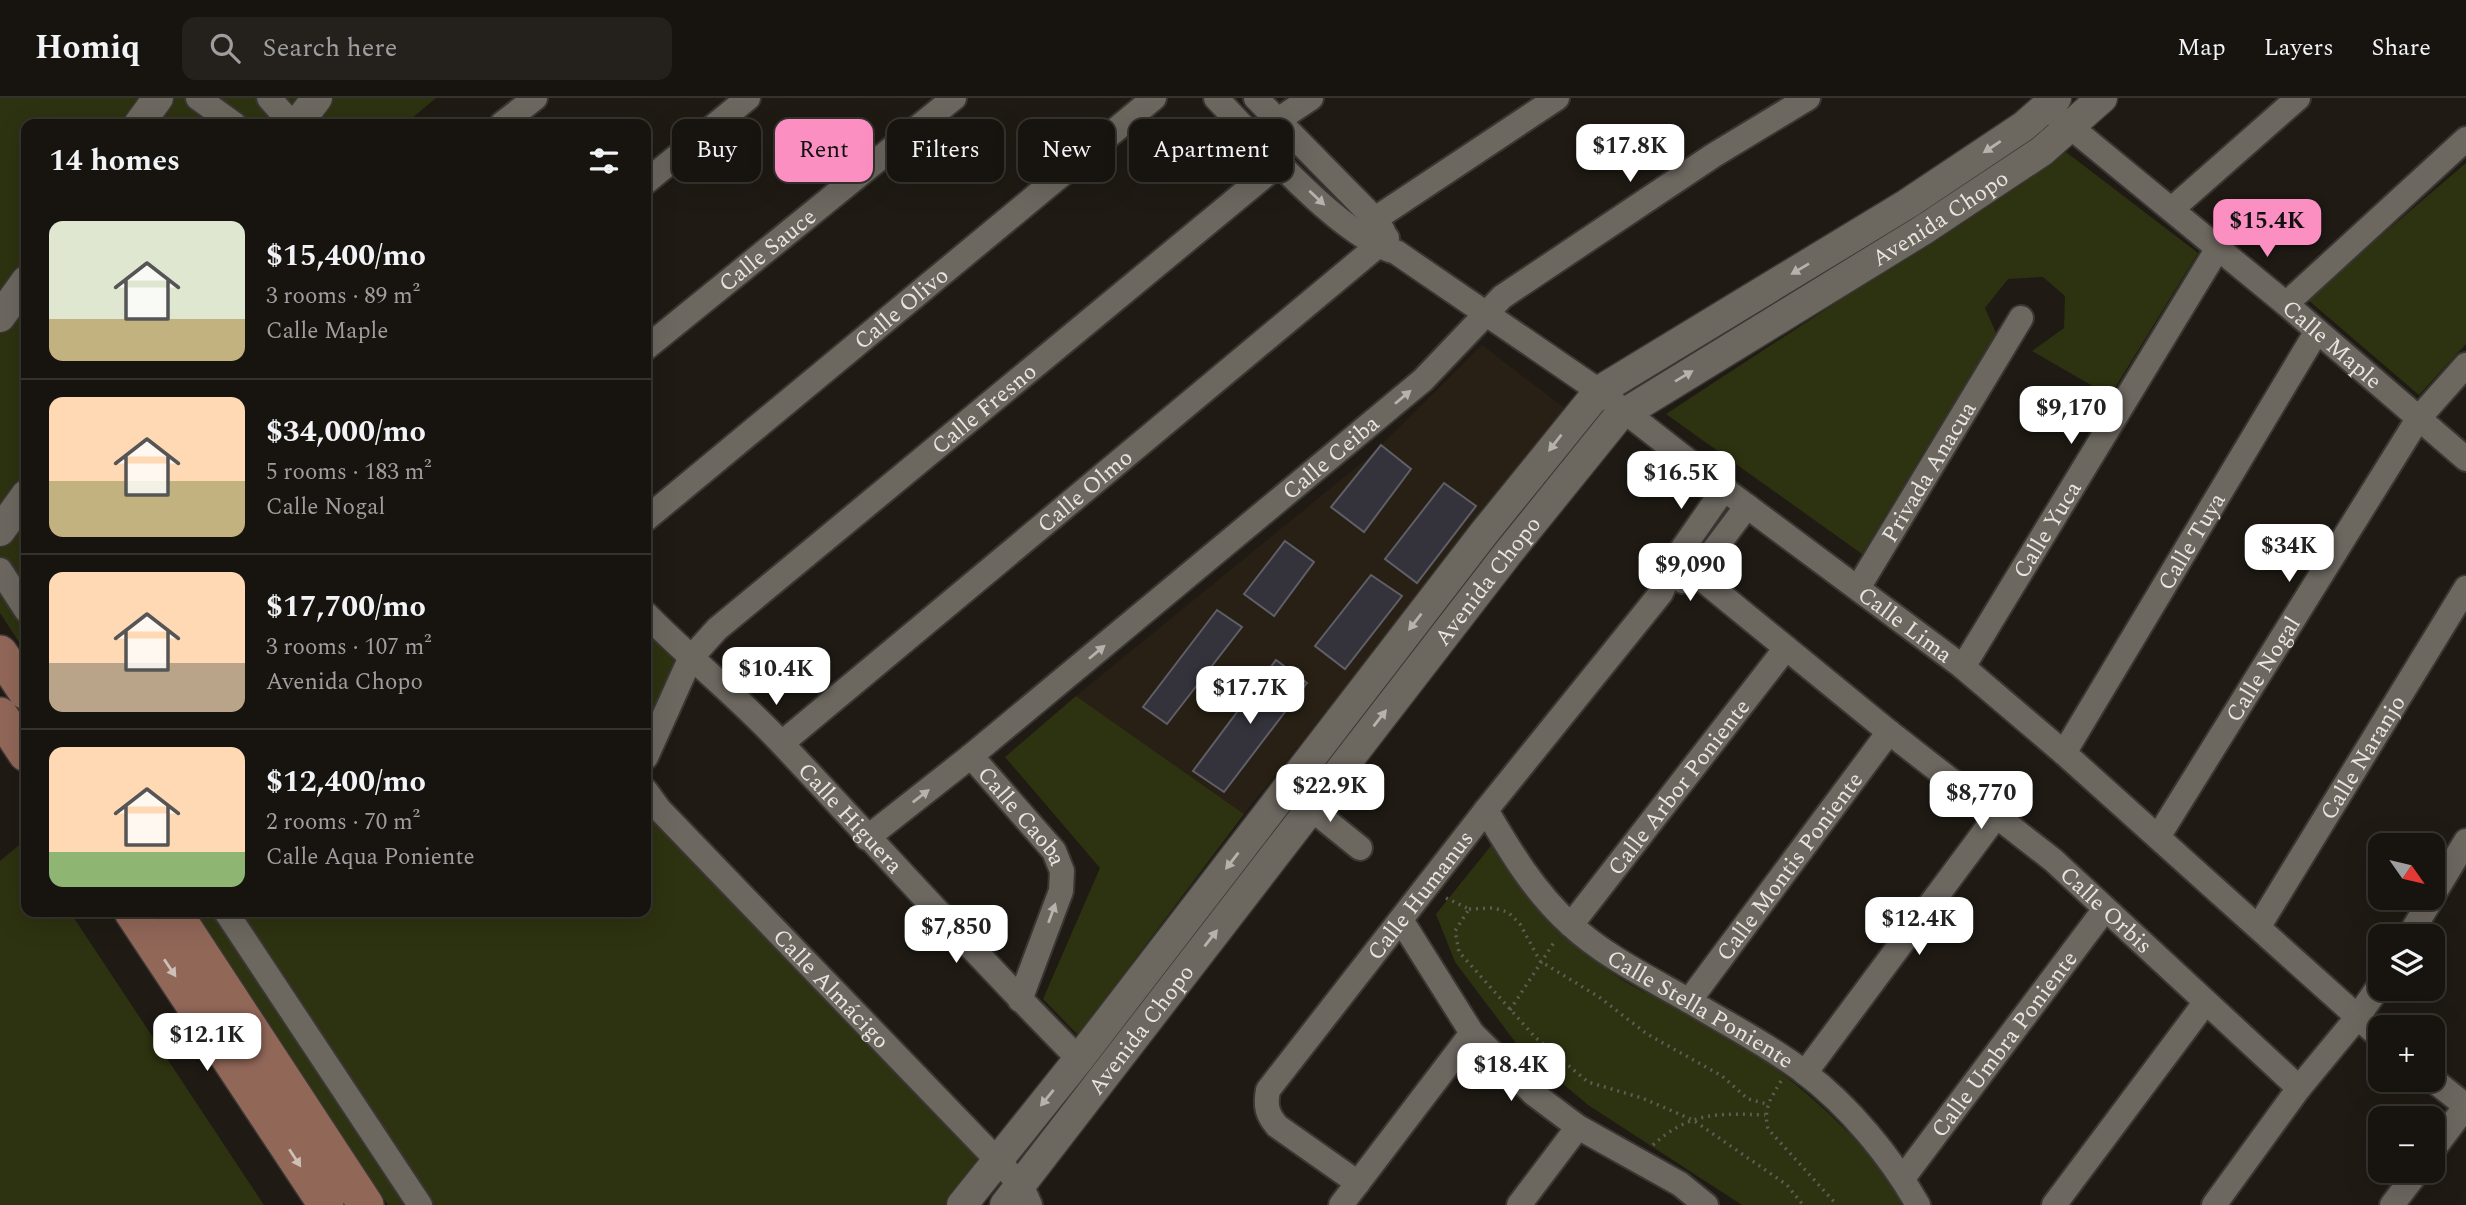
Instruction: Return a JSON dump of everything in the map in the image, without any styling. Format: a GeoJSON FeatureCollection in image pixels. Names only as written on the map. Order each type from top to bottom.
{"type":"FeatureCollection","features":[{"type":"Feature","properties":{"kind":"main road"},"geometry":{"type":"LineString","coordinates":[[0,653],[21,684]]}},
{"type":"Feature","properties":{"kind":"main road"},"geometry":{"type":"LineString","coordinates":[[0,715],[21,746]]}},
{"type":"Feature","properties":{"kind":"main road"},"geometry":{"type":"LineString","coordinates":[[135,917],[326,1205]]}},
{"type":"Feature","properties":{"kind":"main road"},"geometry":{"type":"LineString","coordinates":[[177,917],[366,1205]]}},
{"type":"Feature","properties":{"kind":"street"},"geometry":{"type":"LineString","coordinates":[[143,119],[158,98]]}},
{"type":"Feature","properties":{"kind":"street"},"geometry":{"type":"LineString","coordinates":[[198,98],[227,119]]}},
{"type":"Feature","properties":{"kind":"street"},"geometry":{"type":"LineString","coordinates":[[269,98],[288,119]]}},
{"type":"Feature","properties":{"kind":"street"},"geometry":{"type":"LineString","coordinates":[[302,119],[317,98]]}},
{"type":"Feature","properties":{"kind":"street"},"geometry":{"type":"LineString","coordinates":[[508,119],[535,98]]}},
{"type":"Feature","properties":{"kind":"street"},"geometry":{"type":"LineString","coordinates":[[651,177],[748,98]]}},
{"type":"Feature","properties":{"kind":"street","name":"Calle Sauce"},"geometry":{"type":"LineString","coordinates":[[651,344],[954,98]]}},
{"type":"Feature","properties":{"kind":"street","name":"Calle Olivo"},"geometry":{"type":"LineString","coordinates":[[651,515],[1154,98]]}},
{"type":"Feature","properties":{"kind":"street","name":"Calle Lima"},"geometry":{"type":"LineString","coordinates":[[1216,98],[1237,119]]}},
{"type":"Feature","properties":{"kind":"street","name":"Calle Lima"},"geometry":{"type":"LineString","coordinates":[[1256,98],[1277,119]]}},
{"type":"Feature","properties":{"kind":"street"},"geometry":{"type":"LineString","coordinates":[[1280,119],[1311,98]]}},
{"type":"Feature","properties":{"kind":"street","name":"Calle Olmo"},"geometry":{"type":"LineString","coordinates":[[782,743],[1384,239],[1557,98]]}},
{"type":"Feature","properties":{"kind":"street","name":"Calle Ceiba"},"geometry":{"type":"LineString","coordinates":[[867,838],[971,756],[1423,380],[1486,313],[1522,283],[1714,155],[1808,98]]}},
{"type":"Feature","properties":{"kind":"street","name":"Avenida Chopo"},"geometry":{"type":"LineString","coordinates":[[1018,1198],[1311,808],[1609,427],[1626,412],[1923,230],[2042,151],[2102,98]]}},
{"type":"Feature","properties":{"kind":"street"},"geometry":{"type":"LineString","coordinates":[[2172,209],[2298,98]]}},
{"type":"Feature","properties":{"kind":"street","name":"Avenida Chopo"},"geometry":{"type":"LineString","coordinates":[[962,1205],[1079,1059],[1484,533],[1599,391],[1907,204],[2024,126],[2046,101]]}},
{"type":"Feature","properties":{"kind":"street","name":"Calle Maple"},"geometry":{"type":"LineString","coordinates":[[2046,101],[2070,127],[2286,304],[2466,459]]}},
{"type":"Feature","properties":{"kind":"street","name":"Calle Lima"},"geometry":{"type":"LineString","coordinates":[[1293,137],[1384,239],[1599,391],[1724,489],[1963,667],[2064,752],[2368,1028]]}},
{"type":"Feature","properties":{"kind":"street"},"geometry":{"type":"LineString","coordinates":[[2286,304],[2466,139]]}},
{"type":"Feature","properties":{"kind":"street","name":"Calle Lima"},"geometry":{"type":"LineString","coordinates":[[1293,175],[1346,224],[1384,239]]}},
{"type":"Feature","properties":{"kind":"street","name":"Calle Fresno"},"geometry":{"type":"LineString","coordinates":[[690,659],[717,629],[1257,182]]}},
{"type":"Feature","properties":{"kind":"street","name":"Calle Yuca"},"geometry":{"type":"LineString","coordinates":[[1963,667],[2218,248]]}},
{"type":"Feature","properties":{"kind":"street"},"geometry":{"type":"LineString","coordinates":[[0,317],[21,288]]}},
{"type":"Feature","properties":{"kind":"street","name":"Privada Anacua"},"geometry":{"type":"LineString","coordinates":[[1858,588],[2021,318]]}},
{"type":"Feature","properties":{"kind":"street","name":"Calle Tuya"},"geometry":{"type":"LineString","coordinates":[[2064,752],[2317,331]]}},
{"type":"Feature","properties":{"kind":"street","name":"Calle Nogal"},"geometry":{"type":"LineString","coordinates":[[2158,837],[2418,419],[2466,365]]}},
{"type":"Feature","properties":{"kind":"street","name":"Calle Humanus"},"geometry":{"type":"LineString","coordinates":[[1358,1183],[1277,1126],[1268,1116],[1265,1103],[1268,1090],[1486,810],[1661,593],[1676,558],[1724,489]]}},
{"type":"Feature","properties":{"kind":"street"},"geometry":{"type":"LineString","coordinates":[[0,531],[21,502]]}},
{"type":"Feature","properties":{"kind":"street","name":"Calle Humanus"},"geometry":{"type":"LineString","coordinates":[[1661,593],[1696,574],[1747,506]]}},
{"type":"Feature","properties":{"kind":"street","name":"Calle Orbis"},"geometry":{"type":"LineString","coordinates":[[1676,558],[1889,732],[2053,860],[2299,1088]]}},
{"type":"Feature","properties":{"kind":"street"},"geometry":{"type":"LineString","coordinates":[[0,570],[21,602]]}},
{"type":"Feature","properties":{"kind":"street","name":"Calle Naranjo"},"geometry":{"type":"LineString","coordinates":[[2259,926],[2466,588]]}},
{"type":"Feature","properties":{"kind":"street","name":"Calle Higuera"},"geometry":{"type":"LineString","coordinates":[[651,619],[690,659],[782,743],[867,838],[1079,1059]]}},
{"type":"Feature","properties":{"kind":"street","name":"Calle Arbor Poniente"},"geometry":{"type":"LineString","coordinates":[[1571,925],[1786,648]]}},
{"type":"Feature","properties":{"kind":"street"},"geometry":{"type":"LineString","coordinates":[[651,746],[690,659]]}},
{"type":"Feature","properties":{"kind":"street","name":"Calle Montis Poniente"},"geometry":{"type":"LineString","coordinates":[[1689,1001],[1889,732]]}},
{"type":"Feature","properties":{"kind":"street","name":"Calle Caoba"},"geometry":{"type":"LineString","coordinates":[[971,756],[1054,851],[1062,871],[1061,891],[1020,1000]]}},
{"type":"Feature","properties":{"kind":"street"},"geometry":{"type":"LineString","coordinates":[[1287,789],[1360,848]]}},
{"type":"Feature","properties":{"kind":"street","name":"Calle Almácigo"},"geometry":{"type":"LineString","coordinates":[[651,798],[997,1160],[1018,1198]]}},
{"type":"Feature","properties":{"kind":"street","name":"Calle Stella Poniente"},"geometry":{"type":"LineString","coordinates":[[1486,810],[1511,854],[1548,902],[1571,925],[1612,957],[1798,1068],[1853,1119],[1903,1178],[1919,1205]]}},
{"type":"Feature","properties":{"kind":"street"},"geometry":{"type":"LineString","coordinates":[[1798,1068],[1997,814]]}},
{"type":"Feature","properties":{"kind":"street"},"geometry":{"type":"LineString","coordinates":[[2445,876],[2466,841]]}},
{"type":"Feature","properties":{"kind":"street","name":"Calle Umbra Poniente"},"geometry":{"type":"LineString","coordinates":[[1903,1178],[2105,909]]}},
{"type":"Feature","properties":{"kind":"street"},"geometry":{"type":"LineString","coordinates":[[229,917],[420,1205]]}},
{"type":"Feature","properties":{"kind":"street"},"geometry":{"type":"LineString","coordinates":[[1401,919],[1472,1033],[1534,1094],[1578,1127],[1639,1161],[1698,1202]]}},
{"type":"Feature","properties":{"kind":"street"},"geometry":{"type":"LineString","coordinates":[[2214,1205],[2299,1088],[2368,1001]]}},
{"type":"Feature","properties":{"kind":"street"},"geometry":{"type":"LineString","coordinates":[[2054,1205],[2205,1003]]}},
{"type":"Feature","properties":{"kind":"street"},"geometry":{"type":"LineString","coordinates":[[1341,1205],[1472,1033]]}},
{"type":"Feature","properties":{"kind":"street"},"geometry":{"type":"LineString","coordinates":[[2445,1089],[2466,1106],[2445,1134]]}},
{"type":"Feature","properties":{"kind":"street"},"geometry":{"type":"LineString","coordinates":[[1519,1205],[1578,1127]]}},
{"type":"Feature","properties":{"kind":"street"},"geometry":{"type":"LineString","coordinates":[[2392,1205],[2409,1183]]}},
{"type":"Feature","properties":{"kind":"path"},"geometry":{"type":"LineString","coordinates":[[1425,888],[1469,909],[1493,908],[1508,912],[1520,924],[1540,961],[1599,997],[1647,1034],[1722,1076],[1748,1099],[1767,1104]]}},
{"type":"Feature","properties":{"kind":"path"},"geometry":{"type":"LineString","coordinates":[[1469,909],[1455,931],[1459,953],[1535,1037],[1588,1082],[1642,1097],[1693,1120],[1787,1185],[1803,1205]]}},
{"type":"Feature","properties":{"kind":"path"},"geometry":{"type":"LineString","coordinates":[[1510,1010],[1549,946],[1571,925]]}},
{"type":"Feature","properties":{"kind":"path"},"geometry":{"type":"LineString","coordinates":[[1798,1068],[1767,1104],[1765,1115],[1768,1129],[1837,1205]]}},
{"type":"Feature","properties":{"kind":"path"},"geometry":{"type":"LineString","coordinates":[[1639,1161],[1672,1128],[1693,1120],[1715,1113],[1765,1115]]}},
{"type":"Feature","properties":{"kind":"shaded area"},"geometry":{"type":"Polygon","coordinates":[[[1482,345],[1567,410],[1244,814],[1076,696],[1370,456],[1482,345]]]}},
{"type":"Feature","properties":{"kind":"green space"},"geometry":{"type":"Polygon","coordinates":[[[0,98],[436,98],[411,119],[21,119],[21,645],[0,613],[0,98]]]}},
{"type":"Feature","properties":{"kind":"green space"},"geometry":{"type":"Polygon","coordinates":[[[2066,152],[2198,253],[2110,396],[2032,351],[2064,328],[2065,296],[2043,277],[2008,279],[1985,308],[1996,333],[1862,554],[1666,414],[2066,152]]]}},
{"type":"Feature","properties":{"kind":"green space"},"geometry":{"type":"Polygon","coordinates":[[[2466,163],[2466,344],[2419,395],[2307,299],[2466,163]]]}},
{"type":"Feature","properties":{"kind":"green space"},"geometry":{"type":"Polygon","coordinates":[[[651,629],[682,666],[651,725],[651,629]]]}},
{"type":"Feature","properties":{"kind":"green space"},"geometry":{"type":"Polygon","coordinates":[[[1076,696],[1244,814],[1078,1035],[1043,999],[1100,868],[1005,757],[1076,696]]]}},
{"type":"Feature","properties":{"kind":"green space"},"geometry":{"type":"Polygon","coordinates":[[[651,814],[984,1166],[953,1205],[388,1205],[199,917],[651,917],[651,814]]]}},
{"type":"Feature","properties":{"kind":"green space"},"geometry":{"type":"Polygon","coordinates":[[[1494,842],[1553,918],[1586,952],[1624,981],[1691,1013],[1782,1073],[1837,1121],[1886,1175],[1907,1205],[1742,1205],[1588,1105],[1519,1047],[1455,962],[1436,914],[1494,842]]]}},
{"type":"Feature","properties":{"kind":"green space"},"geometry":{"type":"Polygon","coordinates":[[[21,844],[21,917],[73,917],[264,1205],[0,1205],[0,861],[21,844]]]}},
{"type":"Feature","properties":{"kind":"building"},"geometry":{"type":"Polygon","coordinates":[[[1381,445],[1411,469],[1364,532],[1331,507],[1381,445]]]}},
{"type":"Feature","properties":{"kind":"building"},"geometry":{"type":"Polygon","coordinates":[[[1444,483],[1476,506],[1417,583],[1385,559],[1444,483]]]}},
{"type":"Feature","properties":{"kind":"building"},"geometry":{"type":"Polygon","coordinates":[[[1285,541],[1314,562],[1274,616],[1244,594],[1285,541]]]}},
{"type":"Feature","properties":{"kind":"building"},"geometry":{"type":"Polygon","coordinates":[[[1371,575],[1402,596],[1345,669],[1315,646],[1371,575]]]}},
{"type":"Feature","properties":{"kind":"building"},"geometry":{"type":"Polygon","coordinates":[[[1217,610],[1242,627],[1167,724],[1143,707],[1217,610]]]}},
{"type":"Feature","properties":{"kind":"building"},"geometry":{"type":"Polygon","coordinates":[[[1276,660],[1307,683],[1224,792],[1193,771],[1276,660]]]}}]}
